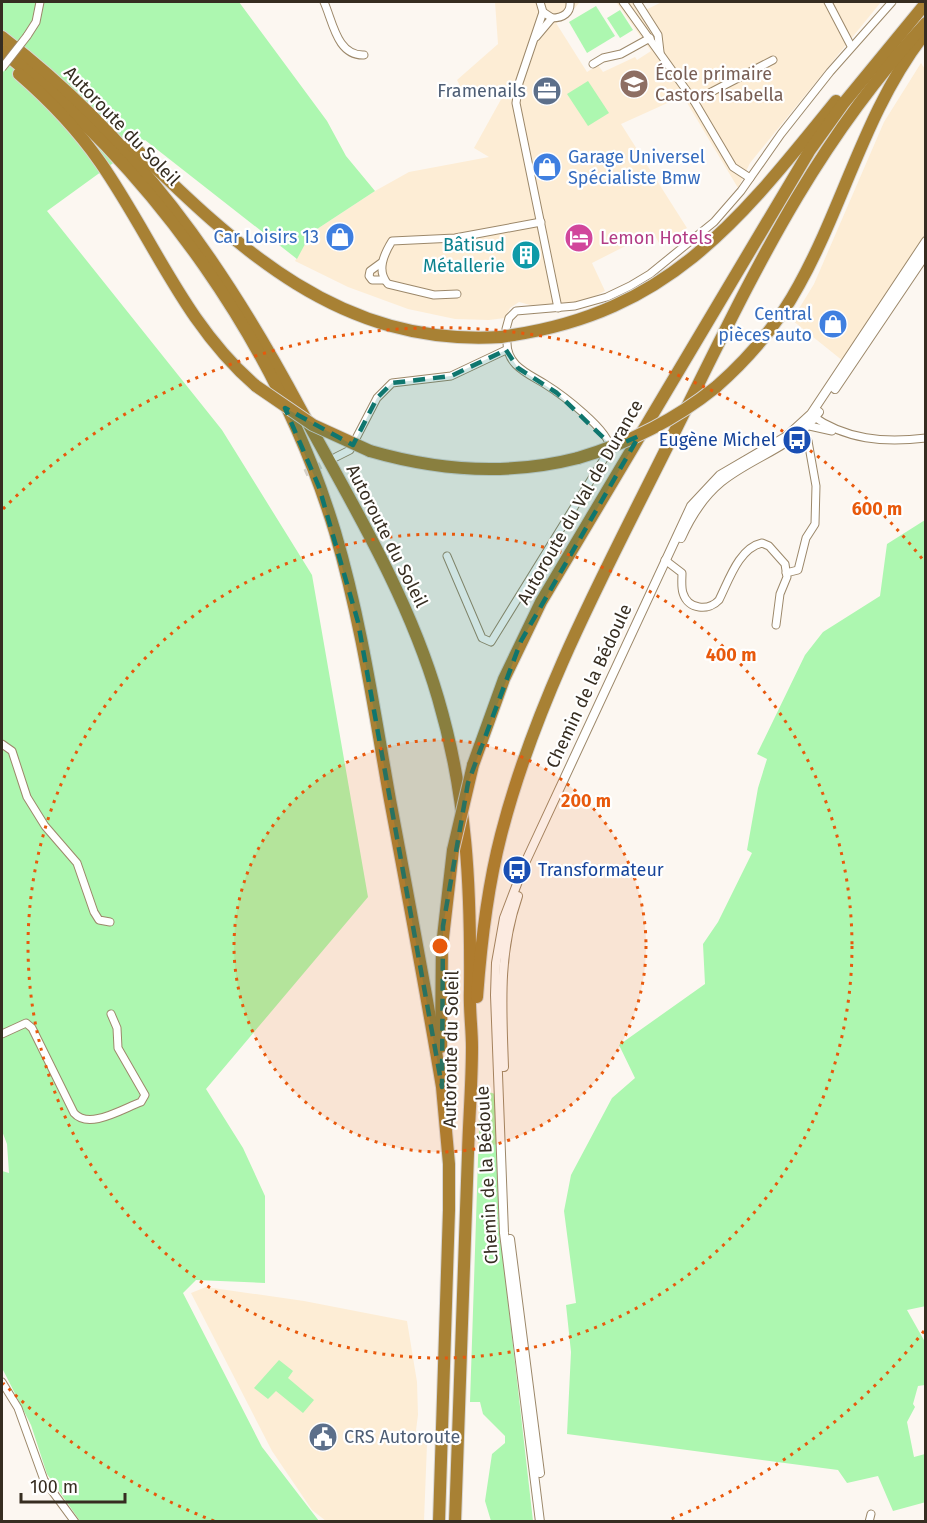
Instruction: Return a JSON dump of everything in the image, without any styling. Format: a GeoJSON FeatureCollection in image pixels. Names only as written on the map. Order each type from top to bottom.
{"type":"FeatureCollection","features":[{"type":"Feature","properties":{"kind":"highway"},"geometry":{"type":"LineString","coordinates":[[28,57],[87,104],[236,242],[268,267],[307,292],[351,313],[405,330],[459,337],[507,335],[566,325],[614,308],[655,286],[702,251],[754,201],[879,48],[922,6]]}},
{"type":"Feature","properties":{"kind":"highway","name":"Autoroute du Val de Durance"},"geometry":{"type":"LineString","coordinates":[[442,1087],[441,954],[453,850],[473,765],[507,672],[561,567],[806,156],[843,104],[922,6]]}},
{"type":"Feature","properties":{"kind":"highway"},"geometry":{"type":"LineString","coordinates":[[472,1046],[481,943],[495,862],[524,759],[552,686],[739,301],[786,212],[853,107],[926,23]]}},
{"type":"Feature","properties":{"kind":"highway"},"geometry":{"type":"LineString","coordinates":[[2,61],[40,93],[88,146],[119,192],[193,317],[222,353],[256,386],[313,425],[370,451],[438,467],[482,470],[524,468],[578,458],[647,432],[683,411],[716,387],[762,340],[798,286],[882,98],[926,32]]}},
{"type":"Feature","properties":{"kind":"highway","name":"Autoroute du Soleil"},"geometry":{"type":"LineString","coordinates":[[2,37],[28,57],[121,144],[164,193],[204,246],[278,366],[399,592],[436,693],[459,786],[470,884],[472,1046],[455,1521]]}},
{"type":"Feature","properties":{"kind":"highway","name":"Autoroute du Soleil"},"geometry":{"type":"LineString","coordinates":[[2,51],[41,82],[83,121],[146,191],[210,276],[256,350],[306,453],[334,530],[358,622],[442,1087],[449,1164],[449,1210],[439,1521]]}},
{"type":"Feature","properties":{"kind":"street"},"geometry":{"type":"LineString","coordinates":[[2,68],[36,22],[40,2]]}},
{"type":"Feature","properties":{"kind":"street"},"geometry":{"type":"LineString","coordinates":[[324,2],[342,47],[351,54],[364,55]]}},
{"type":"Feature","properties":{"kind":"street"},"geometry":{"type":"LineString","coordinates":[[540,2],[543,12],[516,96],[558,308]]}},
{"type":"Feature","properties":{"kind":"street"},"geometry":{"type":"LineString","coordinates":[[623,2],[694,101],[733,167],[750,178]]}},
{"type":"Feature","properties":{"kind":"street"},"geometry":{"type":"LineString","coordinates":[[637,2],[658,34],[660,52]]}},
{"type":"Feature","properties":{"kind":"street"},"geometry":{"type":"LineString","coordinates":[[828,2],[851,46]]}},
{"type":"Feature","properties":{"kind":"street"},"geometry":{"type":"LineString","coordinates":[[536,37],[552,18],[564,16],[572,3]]}},
{"type":"Feature","properties":{"kind":"street"},"geometry":{"type":"LineString","coordinates":[[447,556],[482,638],[491,642],[610,449],[609,440],[599,429],[558,393],[518,368],[506,350],[509,318],[516,311],[575,306],[607,297],[650,274],[714,222],[750,178],[781,134],[888,3]]}},
{"type":"Feature","properties":{"kind":"street"},"geometry":{"type":"LineString","coordinates":[[543,12],[552,18]]}},
{"type":"Feature","properties":{"kind":"street"},"geometry":{"type":"LineString","coordinates":[[592,64],[603,58],[621,54],[650,38]]}},
{"type":"Feature","properties":{"kind":"street"},"geometry":{"type":"LineString","coordinates":[[694,101],[773,60]]}},
{"type":"Feature","properties":{"kind":"street"},"geometry":{"type":"LineString","coordinates":[[457,294],[434,295],[393,286],[384,280],[372,280],[369,276],[372,269],[381,262],[393,241],[455,238],[541,222]]}},
{"type":"Feature","properties":{"kind":"street","name":"Chemin de la Bédoule"},"geometry":{"type":"LineString","coordinates":[[813,416],[926,241]]}},
{"type":"Feature","properties":{"kind":"street","name":"Chemin de la Bédoule"},"geometry":{"type":"LineString","coordinates":[[545,1521],[532,1393],[509,1232],[502,983],[506,938],[530,866],[667,562],[683,521],[706,488],[738,463],[803,427],[926,254]]}},
{"type":"Feature","properties":{"kind":"street"},"geometry":{"type":"LineString","coordinates":[[381,262],[384,280]]}},
{"type":"Feature","properties":{"kind":"street"},"geometry":{"type":"LineString","coordinates":[[336,457],[350,450],[377,398],[392,383],[451,376],[506,350]]}},
{"type":"Feature","properties":{"kind":"street"},"geometry":{"type":"LineString","coordinates":[[813,416],[827,427],[844,433]]}},
{"type":"Feature","properties":{"kind":"street"},"geometry":{"type":"LineString","coordinates":[[786,573],[798,570],[806,538],[815,524],[816,486],[808,441],[803,427],[903,441],[926,438]]}},
{"type":"Feature","properties":{"kind":"street"},"geometry":{"type":"LineString","coordinates":[[667,562],[682,573],[683,594],[690,603],[704,609],[713,606],[719,600],[745,551],[753,545],[762,543],[769,546],[785,564],[786,573],[776,625]]}},
{"type":"Feature","properties":{"kind":"street","name":"Chemin de la Bédoule"},"geometry":{"type":"LineString","coordinates":[[540,1521],[504,1233],[495,995],[498,942],[504,918],[525,863],[667,562]]}},
{"type":"Feature","properties":{"kind":"street"},"geometry":{"type":"LineString","coordinates":[[2,744],[12,751],[20,780],[36,814],[77,863],[94,912],[99,920],[110,922]]}},
{"type":"Feature","properties":{"kind":"street"},"geometry":{"type":"LineString","coordinates":[[2,1034],[26,1023],[32,1028],[74,1113],[79,1119],[90,1120],[141,1102],[145,1095],[118,1048],[117,1028],[111,1014]]}},
{"type":"Feature","properties":{"kind":"street"},"geometry":{"type":"LineString","coordinates":[[2,1382],[18,1408],[44,1480],[75,1521]]}},
{"type":"Feature","properties":{"kind":"highlighted area"},"geometry":{"type":"Polygon","coordinates":[[[506,350],[518,368],[557,393],[613,447],[639,436],[521,641],[468,783],[443,926],[442,1087],[358,622],[319,487],[285,408],[353,445],[377,398],[392,383],[451,376],[506,350]]]}},
{"type":"Feature","properties":{"kind":"shaded area"},"geometry":{"type":"Polygon","coordinates":[[[495,2],[580,2],[566,18],[556,23],[587,72],[598,65],[603,72],[635,57],[637,60],[651,51],[616,2],[632,2],[639,13],[662,2],[881,2],[750,163],[738,188],[683,96],[621,124],[687,228],[659,243],[653,232],[592,263],[605,291],[589,299],[572,304],[530,305],[519,302],[510,308],[505,318],[455,319],[408,309],[348,287],[295,261],[311,233],[375,191],[409,172],[489,157],[474,148],[509,85],[466,98],[457,80],[498,44],[495,2]]]}},
{"type":"Feature","properties":{"kind":"shaded area"},"geometry":{"type":"Polygon","coordinates":[[[921,63],[926,71],[925,236],[843,361],[792,320],[814,284],[884,122],[921,63]]]}},
{"type":"Feature","properties":{"kind":"shaded area"},"geometry":{"type":"Polygon","coordinates":[[[206,1287],[304,1301],[407,1321],[417,1382],[418,1415],[415,1438],[427,1444],[424,1521],[326,1521],[312,1510],[272,1451],[191,1293],[206,1287]]]}},
{"type":"Feature","properties":{"kind":"green space"},"geometry":{"type":"Polygon","coordinates":[[[2,2],[239,2],[327,121],[346,156],[375,191],[311,233],[297,259],[145,140],[47,211],[222,430],[312,575],[368,897],[206,1089],[243,1148],[265,1196],[265,1283],[196,1280],[183,1293],[262,1447],[319,1521],[80,1521],[47,1474],[31,1425],[2,1368],[2,1171],[9,1173],[7,1144],[2,1131],[2,2]]]}},
{"type":"Feature","properties":{"kind":"green space"},"geometry":{"type":"Polygon","coordinates":[[[596,6],[615,36],[587,53],[569,22],[596,6]]]}},
{"type":"Feature","properties":{"kind":"green space"},"geometry":{"type":"Polygon","coordinates":[[[620,10],[633,30],[620,38],[607,18],[620,10]]]}},
{"type":"Feature","properties":{"kind":"green space"},"geometry":{"type":"Polygon","coordinates":[[[588,81],[609,113],[588,126],[567,94],[588,81]]]}},
{"type":"Feature","properties":{"kind":"green space"},"geometry":{"type":"Polygon","coordinates":[[[925,520],[926,1306],[907,1310],[925,1342],[925,1385],[918,1386],[913,1404],[915,1407],[907,1422],[914,1457],[925,1454],[926,1502],[893,1511],[878,1476],[847,1483],[838,1470],[567,1434],[571,1352],[566,1305],[576,1303],[564,1211],[571,1175],[612,1098],[635,1078],[619,1045],[705,984],[703,944],[718,922],[752,853],[747,850],[758,788],[767,759],[757,754],[805,655],[823,632],[880,596],[887,544],[925,520]]]}},
{"type":"Feature","properties":{"kind":"green space"},"geometry":{"type":"Polygon","coordinates":[[[489,1092],[495,1094],[506,1284],[533,1521],[491,1521],[485,1501],[492,1454],[505,1443],[505,1436],[483,1414],[480,1402],[470,1402],[480,1099],[489,1092]]]}},
{"type":"Feature","properties":{"kind":"green space"},"geometry":{"type":"Polygon","coordinates":[[[279,1360],[293,1371],[288,1378],[314,1400],[303,1413],[276,1391],[268,1399],[254,1388],[279,1360]]]}},
{"type":"Feature","properties":{"kind":"tunnel"},"geometry":{"type":"LineString","coordinates":[[305,473],[330,461]]}},
{"type":"Feature","properties":{"kind":"place","name":"École primaire Castors Isabella"},"geometry":{"type":"Point","coordinates":[634,84]}},
{"type":"Feature","properties":{"kind":"place","name":"Framenails"},"geometry":{"type":"Point","coordinates":[547,91]}},
{"type":"Feature","properties":{"kind":"place","name":"Garage Universel Spécialiste Bmw"},"geometry":{"type":"Point","coordinates":[547,167]}},
{"type":"Feature","properties":{"kind":"place","name":"Car Loisirs 13"},"geometry":{"type":"Point","coordinates":[340,237]}},
{"type":"Feature","properties":{"kind":"place","name":"Lemon Hotels"},"geometry":{"type":"Point","coordinates":[579,238]}},
{"type":"Feature","properties":{"kind":"place","name":"Bâtisud Métallerie"},"geometry":{"type":"Point","coordinates":[526,255]}},
{"type":"Feature","properties":{"kind":"place","name":"Central pièces auto"},"geometry":{"type":"Point","coordinates":[833,324]}},
{"type":"Feature","properties":{"kind":"place","name":"Eugène Michel"},"geometry":{"type":"Point","coordinates":[797,440]}},
{"type":"Feature","properties":{"kind":"place","name":"Transformateur"},"geometry":{"type":"Point","coordinates":[517,870]}},
{"type":"Feature","properties":{"kind":"place","name":"CRS Autoroute"},"geometry":{"type":"Point","coordinates":[323,1437]}}]}
